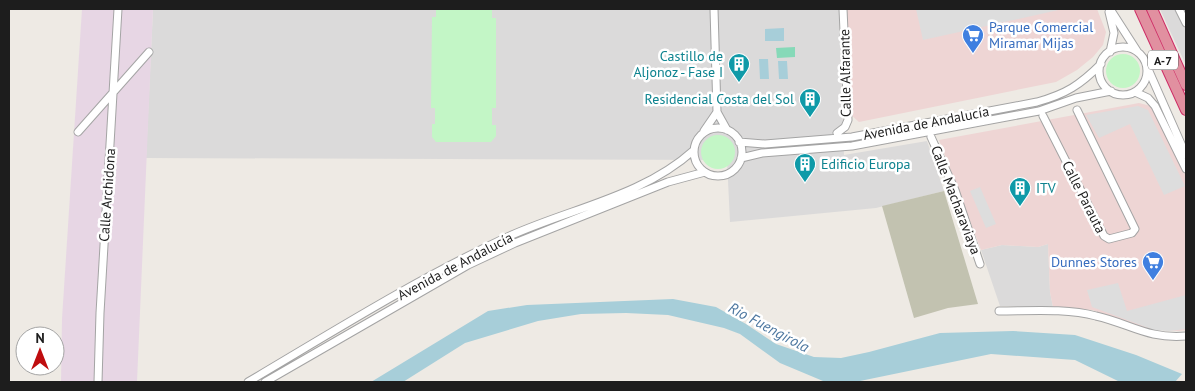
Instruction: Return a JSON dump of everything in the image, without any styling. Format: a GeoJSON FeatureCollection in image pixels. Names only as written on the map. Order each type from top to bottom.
{"type":"FeatureCollection","features":[{"type":"Feature","properties":{"kind":"highway","name":"A-7"},"geometry":{"type":"LineString","coordinates":[[1140,9],[1186,110]]}},
{"type":"Feature","properties":{"kind":"highway","name":"A-7"},"geometry":{"type":"LineString","coordinates":[[1152,9],[1186,85]]}},
{"type":"Feature","properties":{"kind":"street","name":"Calle Archidona"},"geometry":{"type":"LineString","coordinates":[[98,382],[100,313],[118,9]]}},
{"type":"Feature","properties":{"kind":"street"},"geometry":{"type":"LineString","coordinates":[[714,9],[717,112],[727,130],[739,142],[741,158],[735,168],[729,173],[721,175],[705,172],[696,160],[694,150],[717,112]]}},
{"type":"Feature","properties":{"kind":"street","name":"Calle Alfarante"},"geometry":{"type":"LineString","coordinates":[[837,133],[845,126],[848,120],[843,9]]}},
{"type":"Feature","properties":{"kind":"street"},"geometry":{"type":"LineString","coordinates":[[1109,9],[1114,33],[1110,52],[1101,64],[1101,79],[1111,92],[1119,95],[1135,92],[1148,98],[1155,106],[1186,169]]}},
{"type":"Feature","properties":{"kind":"street"},"geometry":{"type":"LineString","coordinates":[[1109,9],[1147,66],[1186,155]]}},
{"type":"Feature","properties":{"kind":"street"},"geometry":{"type":"LineString","coordinates":[[1179,9],[1186,23]]}},
{"type":"Feature","properties":{"kind":"street"},"geometry":{"type":"LineString","coordinates":[[1110,52],[1124,48],[1139,53]]}},
{"type":"Feature","properties":{"kind":"street"},"geometry":{"type":"LineString","coordinates":[[78,132],[149,52]]}},
{"type":"Feature","properties":{"kind":"street","name":"Avenida de Andalucía"},"geometry":{"type":"LineString","coordinates":[[739,142],[765,144],[852,137],[1037,102],[1056,97],[1075,88],[1101,64]]}},
{"type":"Feature","properties":{"kind":"street"},"geometry":{"type":"LineString","coordinates":[[1135,92],[1145,81],[1147,66]]}},
{"type":"Feature","properties":{"kind":"street","name":"Avenida de Andalucía"},"geometry":{"type":"LineString","coordinates":[[741,158],[762,153],[852,146],[1038,111],[1076,98],[1111,92]]}},
{"type":"Feature","properties":{"kind":"street","name":"Calle Parauta"},"geometry":{"type":"LineString","coordinates":[[1043,116],[1104,236],[1109,239],[1132,233],[1134,228],[1077,110]]}},
{"type":"Feature","properties":{"kind":"street"},"geometry":{"type":"LineString","coordinates":[[702,134],[716,128],[727,130]]}},
{"type":"Feature","properties":{"kind":"street","name":"Calle Macharaviaya"},"geometry":{"type":"LineString","coordinates":[[931,137],[955,190],[980,264]]}},
{"type":"Feature","properties":{"kind":"street","name":"Avenida de Andalucía"},"geometry":{"type":"LineString","coordinates":[[248,382],[465,257],[512,235],[652,180],[680,163],[694,150]]}},
{"type":"Feature","properties":{"kind":"street","name":"Avenida de Andalucía"},"geometry":{"type":"LineString","coordinates":[[265,382],[468,265],[515,243],[662,184],[705,172]]}},
{"type":"Feature","properties":{"kind":"street"},"geometry":{"type":"LineString","coordinates":[[999,311],[1085,313],[1151,335],[1166,338],[1186,336]]}},
{"type":"Feature","properties":{"kind":"shaded area"},"geometry":{"type":"Polygon","coordinates":[[[82,9],[153,9],[137,382],[61,382],[61,376],[65,376],[65,326],[62,326],[82,9]]]}},
{"type":"Feature","properties":{"kind":"shaded area"},"geometry":{"type":"Polygon","coordinates":[[[153,9],[839,9],[844,155],[927,141],[944,191],[876,208],[730,222],[727,160],[146,158],[153,9]]]}},
{"type":"Feature","properties":{"kind":"shaded area","name":"Parque Comercial Miramar Mijas"},"geometry":{"type":"Polygon","coordinates":[[[847,9],[1097,9],[1106,32],[1103,45],[1093,57],[1077,70],[1056,82],[859,122],[851,115],[847,9]]]}},
{"type":"Feature","properties":{"kind":"shaded area"},"geometry":{"type":"Polygon","coordinates":[[[916,9],[1063,9],[923,40],[916,9]]]}},
{"type":"Feature","properties":{"kind":"shaded area"},"geometry":{"type":"Polygon","coordinates":[[[1160,9],[1186,9],[1186,65],[1170,31],[1160,9]]]}},
{"type":"Feature","properties":{"kind":"shaded area"},"geometry":{"type":"Polygon","coordinates":[[[1139,103],[1151,106],[1186,176],[1186,330],[1148,329],[1092,310],[1053,307],[1050,292],[1048,244],[1038,247],[1002,245],[981,250],[939,140],[1139,103]]]}},
{"type":"Feature","properties":{"kind":"shaded area"},"geometry":{"type":"Polygon","coordinates":[[[1138,106],[1148,110],[1185,186],[1164,195],[1130,124],[1099,138],[1086,115],[1138,106]]]}},
{"type":"Feature","properties":{"kind":"shaded area"},"geometry":{"type":"Polygon","coordinates":[[[980,187],[996,224],[986,228],[970,191],[980,187]]]}},
{"type":"Feature","properties":{"kind":"shaded area"},"geometry":{"type":"Polygon","coordinates":[[[944,191],[978,304],[948,308],[914,318],[882,206],[944,191]]]}},
{"type":"Feature","properties":{"kind":"shaded area"},"geometry":{"type":"Polygon","coordinates":[[[1048,244],[1050,292],[1053,307],[1000,306],[981,250],[1002,245],[1038,247],[1048,244]]]}},
{"type":"Feature","properties":{"kind":"shaded area"},"geometry":{"type":"Polygon","coordinates":[[[1118,283],[1127,311],[1186,295],[1186,329],[1154,330],[1092,307],[1087,290],[1118,283]]]}},
{"type":"Feature","properties":{"kind":"green space"},"geometry":{"type":"Polygon","coordinates":[[[436,9],[492,9],[492,18],[496,18],[496,108],[492,108],[492,125],[496,125],[496,136],[491,142],[436,142],[432,137],[432,124],[435,124],[435,108],[431,108],[432,17],[436,17],[436,9]]]}},
{"type":"Feature","properties":{"kind":"green space"},"geometry":{"type":"Polygon","coordinates":[[[795,47],[795,57],[777,58],[776,48],[795,47]]]}},
{"type":"Feature","properties":{"kind":"green space"},"geometry":{"type":"Polygon","coordinates":[[[1123,54],[1130,55],[1135,59],[1139,64],[1139,78],[1135,83],[1130,87],[1123,88],[1116,87],[1111,83],[1107,78],[1106,71],[1107,64],[1111,59],[1116,55],[1123,54]]]}},
{"type":"Feature","properties":{"kind":"green space"},"geometry":{"type":"Polygon","coordinates":[[[718,135],[730,140],[735,152],[730,164],[718,169],[706,164],[701,152],[706,140],[718,135]]]}},
{"type":"Feature","properties":{"kind":"water"},"geometry":{"type":"Polygon","coordinates":[[[784,28],[784,41],[765,41],[765,29],[784,28]]]}},
{"type":"Feature","properties":{"kind":"water"},"geometry":{"type":"Polygon","coordinates":[[[759,59],[768,59],[769,79],[760,79],[759,59]]]}},
{"type":"Feature","properties":{"kind":"water"},"geometry":{"type":"Polygon","coordinates":[[[778,61],[787,61],[788,79],[779,79],[778,61]]]}},
{"type":"Feature","properties":{"kind":"water"},"geometry":{"type":"Polygon","coordinates":[[[673,299],[716,307],[776,344],[814,357],[841,358],[940,333],[1013,331],[1075,335],[1136,355],[1182,374],[1175,382],[1120,382],[1075,360],[991,354],[860,381],[823,381],[780,363],[740,334],[724,328],[668,315],[626,313],[581,314],[538,321],[465,343],[403,382],[371,382],[488,311],[527,305],[673,299]]]}},
{"type":"Feature","properties":{"kind":"place","name":"Parque Comercial Miramar Mijas"},"geometry":{"type":"Point","coordinates":[973,54]}},
{"type":"Feature","properties":{"kind":"place","name":"Castillo de Aljonoz - Fase I"},"geometry":{"type":"Point","coordinates":[739,83]}},
{"type":"Feature","properties":{"kind":"place","name":"Residencial Costa del Sol"},"geometry":{"type":"Point","coordinates":[810,118]}},
{"type":"Feature","properties":{"kind":"place","name":"Edificio Europa"},"geometry":{"type":"Point","coordinates":[805,183]}},
{"type":"Feature","properties":{"kind":"place","name":"ITV"},"geometry":{"type":"Point","coordinates":[1020,207]}},
{"type":"Feature","properties":{"kind":"place","name":"Dunnes Stores"},"geometry":{"type":"Point","coordinates":[1153,281]}},
{"type":"Feature","properties":{"kind":"water label","name":"Rio Fuengirola"},"geometry":{"type":"Point","coordinates":[769,327]}}]}
